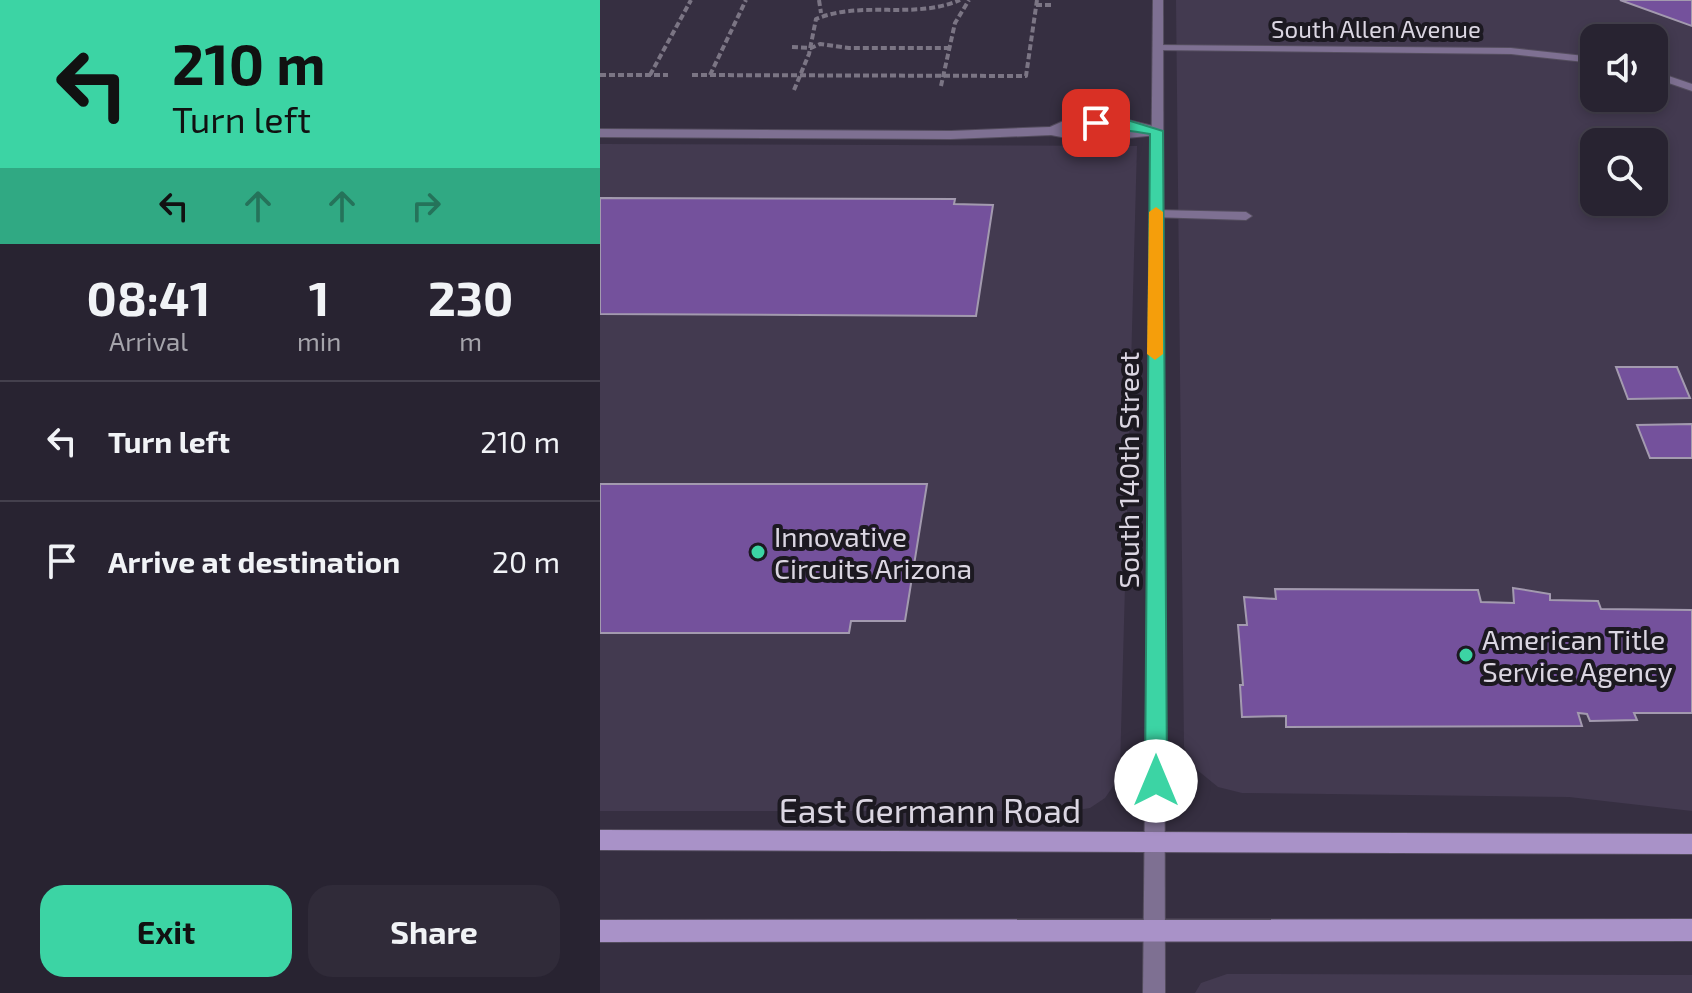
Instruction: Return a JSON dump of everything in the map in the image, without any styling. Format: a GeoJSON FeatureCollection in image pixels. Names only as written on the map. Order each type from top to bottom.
{"type":"FeatureCollection","features":[{"type":"Feature","properties":{"kind":"main road","name":"East Germann Road"},"geometry":{"type":"LineString","coordinates":[[600,840],[1692,844]]}},
{"type":"Feature","properties":{"kind":"main road"},"geometry":{"type":"LineString","coordinates":[[600,931],[1155,933],[1692,930]]}},
{"type":"Feature","properties":{"kind":"street","name":"South 140th Street"},"geometry":{"type":"LineString","coordinates":[[1154,993],[1158,0]]}},
{"type":"Feature","properties":{"kind":"street","name":"South Allen Avenue"},"geometry":{"type":"LineString","coordinates":[[1158,48],[1511,51],[1580,58]]}},
{"type":"Feature","properties":{"kind":"street"},"geometry":{"type":"LineString","coordinates":[[1668,79],[1692,88]]}},
{"type":"Feature","properties":{"kind":"street"},"geometry":{"type":"LineString","coordinates":[[600,133],[951,135],[1052,131],[1065,137],[1107,137],[1157,131]]}},
{"type":"Feature","properties":{"kind":"street"},"geometry":{"type":"LineString","coordinates":[[1156,214],[1246,216]]}},
{"type":"Feature","properties":{"kind":"path"},"geometry":{"type":"LineString","coordinates":[[650,75],[691,0]]}},
{"type":"Feature","properties":{"kind":"path"},"geometry":{"type":"LineString","coordinates":[[710,75],[746,0]]}},
{"type":"Feature","properties":{"kind":"path"},"geometry":{"type":"LineString","coordinates":[[794,90],[811,48],[811,30],[823,8],[819,0]]}},
{"type":"Feature","properties":{"kind":"path"},"geometry":{"type":"LineString","coordinates":[[952,5],[960,0]]}},
{"type":"Feature","properties":{"kind":"path"},"geometry":{"type":"LineString","coordinates":[[941,86],[952,48],[955,23],[969,0]]}},
{"type":"Feature","properties":{"kind":"path"},"geometry":{"type":"LineString","coordinates":[[692,75],[1026,76],[1036,2],[1053,5]]}},
{"type":"Feature","properties":{"kind":"path"},"geometry":{"type":"LineString","coordinates":[[913,3],[962,8]]}},
{"type":"Feature","properties":{"kind":"path"},"geometry":{"type":"LineString","coordinates":[[821,14],[834,7]]}},
{"type":"Feature","properties":{"kind":"path"},"geometry":{"type":"LineString","coordinates":[[792,47],[811,48],[820,44],[849,48],[952,48]]}},
{"type":"Feature","properties":{"kind":"path"},"geometry":{"type":"LineString","coordinates":[[600,75],[668,75]]}},
{"type":"Feature","properties":{"kind":"shaded area"},"geometry":{"type":"Polygon","coordinates":[[[1176,0],[1692,0],[1692,811],[1569,797],[1242,793],[1218,787],[1196,769],[1184,747],[1176,0]]]}},
{"type":"Feature","properties":{"kind":"shaded area"},"geometry":{"type":"Polygon","coordinates":[[[600,144],[1137,146],[1120,769],[1116,782],[1105,798],[1090,808],[1071,811],[600,811],[600,144]]]}},
{"type":"Feature","properties":{"kind":"shaded area"},"geometry":{"type":"Polygon","coordinates":[[[1227,974],[1692,975],[1692,993],[1195,993],[1201,983],[1227,974]]]}},
{"type":"Feature","properties":{"kind":"building"},"geometry":{"type":"Polygon","coordinates":[[[1620,0],[1692,0],[1692,26],[1620,0]]]}},
{"type":"Feature","properties":{"kind":"building"},"geometry":{"type":"Polygon","coordinates":[[[600,198],[955,199],[954,204],[993,205],[976,316],[600,314],[600,198]]]}},
{"type":"Feature","properties":{"kind":"building"},"geometry":{"type":"Polygon","coordinates":[[[1616,367],[1677,367],[1690,398],[1628,399],[1616,367]]]}},
{"type":"Feature","properties":{"kind":"building"},"geometry":{"type":"Polygon","coordinates":[[[1692,424],[1692,458],[1650,458],[1637,425],[1692,424]]]}},
{"type":"Feature","properties":{"kind":"building","name":"Innovative Circuits Arizona"},"geometry":{"type":"Polygon","coordinates":[[[600,484],[927,484],[905,621],[851,621],[849,633],[600,633],[600,484]]]}},
{"type":"Feature","properties":{"kind":"building","name":"American Title Service Agency"},"geometry":{"type":"Polygon","coordinates":[[[1513,588],[1550,594],[1550,600],[1598,601],[1601,609],[1692,610],[1692,713],[1634,713],[1637,720],[1590,721],[1587,714],[1578,713],[1582,726],[1286,727],[1286,716],[1242,717],[1238,625],[1247,625],[1244,597],[1276,599],[1275,589],[1478,590],[1481,602],[1514,603],[1513,588]]]}},
{"type":"Feature","properties":{"kind":"slow traffic"},"geometry":{"type":"LineString","coordinates":[[1155,354],[1156,212]]}},
{"type":"Feature","properties":{"kind":"place","name":"Innovative Circuits Arizona"},"geometry":{"type":"Point","coordinates":[758,552]}},
{"type":"Feature","properties":{"kind":"place","name":"American Title Service Agency"},"geometry":{"type":"Point","coordinates":[1466,655]}},
{"type":"Feature","properties":{"kind":"route"},"geometry":{"type":"LineString","coordinates":[[1096,123],[1124,123],[1157,131],[1156,781]]}}]}
